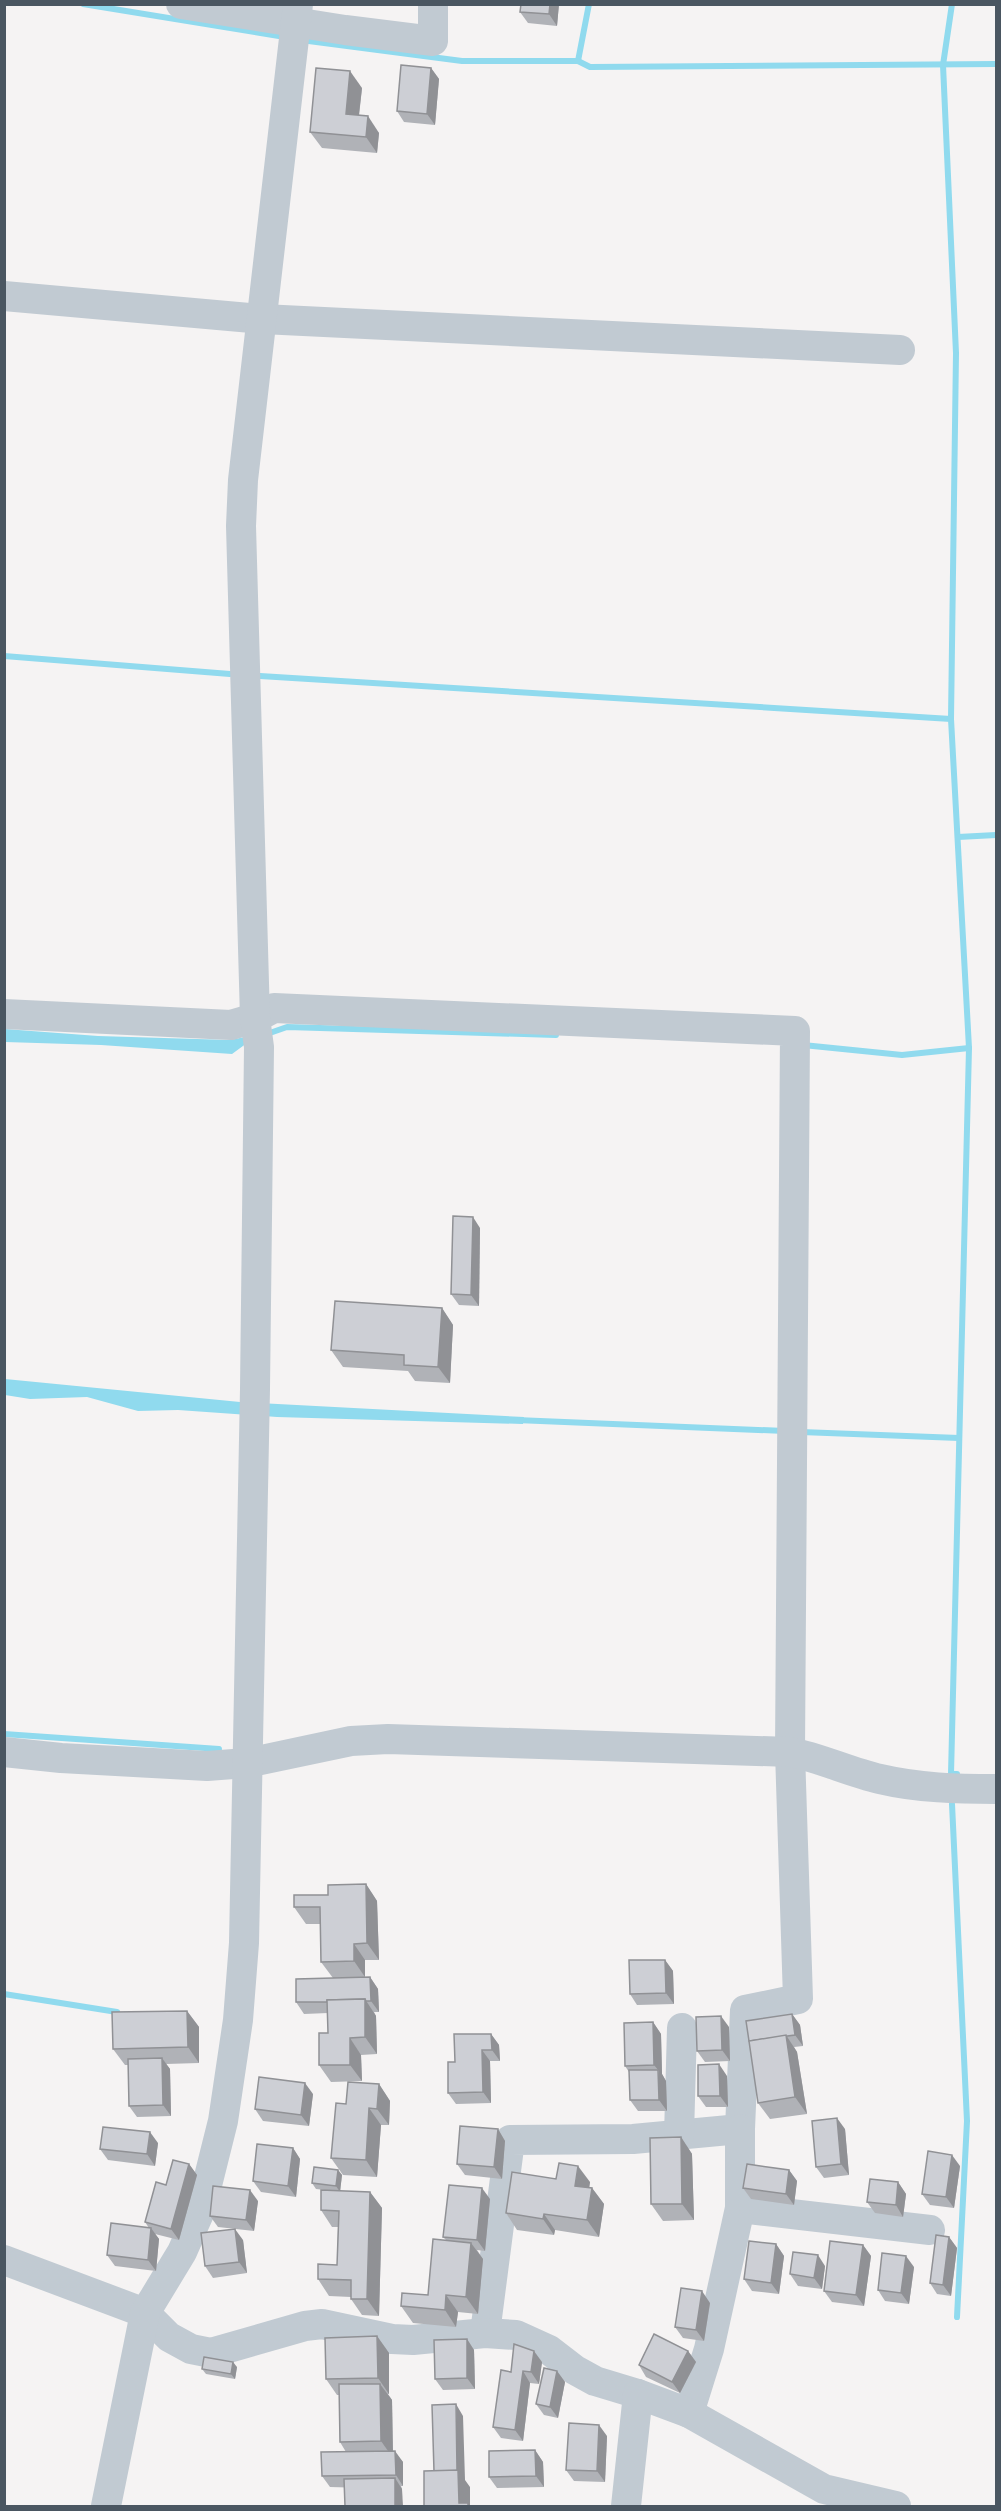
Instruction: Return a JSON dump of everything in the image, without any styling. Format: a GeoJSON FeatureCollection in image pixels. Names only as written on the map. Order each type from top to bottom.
{"type":"FeatureCollection","features":[{"type":"Feature","properties":{"kind":"street"},"geometry":{"type":"LineString","coordinates":[[181,4],[295,26],[433,41],[434,4]]}},
{"type":"Feature","properties":{"kind":"street"},"geometry":{"type":"LineString","coordinates":[[106,2506],[145,2313],[182,2252],[201,2209],[223,2121],[238,2020],[244,1943],[255,1425],[256,1030],[241,526],[243,480],[295,26]]}},
{"type":"Feature","properties":{"kind":"street"},"geometry":{"type":"LineString","coordinates":[[4,296],[262,319],[900,350]]}},
{"type":"Feature","properties":{"kind":"street"},"geometry":{"type":"LineString","coordinates":[[256,1030],[274,1008],[795,1044],[790,1752],[798,1999],[745,2010],[740,2129],[740,2208],[709,2349],[689,2413]]}},
{"type":"Feature","properties":{"kind":"street"},"geometry":{"type":"LineString","coordinates":[[4,1014],[231,1025],[256,1030]]}},
{"type":"Feature","properties":{"kind":"street"},"geometry":{"type":"LineString","coordinates":[[4,1752],[61,1758],[207,1766],[247,1763],[351,1741],[387,1739],[790,1752],[814,1756],[879,1779],[941,1788],[996,1789]]}},
{"type":"Feature","properties":{"kind":"street"},"geometry":{"type":"LineString","coordinates":[[679,2135],[682,2028]]}},
{"type":"Feature","properties":{"kind":"street"},"geometry":{"type":"LineString","coordinates":[[485,2333],[510,2140],[633,2139],[740,2129]]}},
{"type":"Feature","properties":{"kind":"street"},"geometry":{"type":"LineString","coordinates":[[740,2208],[930,2230]]}},
{"type":"Feature","properties":{"kind":"street"},"geometry":{"type":"LineString","coordinates":[[4,2260],[145,2313],[169,2337],[192,2349],[211,2353],[305,2326],[322,2324],[392,2339],[413,2340],[485,2333],[516,2336],[549,2350],[574,2370],[595,2381],[689,2413],[824,2489],[896,2506]]}},
{"type":"Feature","properties":{"kind":"street"},"geometry":{"type":"LineString","coordinates":[[626,2506],[638,2394]]}},
{"type":"Feature","properties":{"kind":"water"},"geometry":{"type":"Polygon","coordinates":[[[5,1029],[98,1036],[230,1040],[245,1037],[247,1043],[232,1054],[101,1045],[5,1042],[5,1029]]]}},
{"type":"Feature","properties":{"kind":"water"},"geometry":{"type":"Polygon","coordinates":[[[5,1379],[240,1402],[524,1417],[523,1424],[277,1417],[178,1410],[138,1411],[87,1397],[30,1399],[5,1395],[5,1379]]]}},
{"type":"Feature","properties":{"kind":"building"},"geometry":{"type":"Polygon","coordinates":[[[521,4],[550,4],[549,14],[520,12],[521,4]]]}},
{"type":"Feature","properties":{"kind":"building"},"geometry":{"type":"Polygon","coordinates":[[[401,65],[431,68],[427,114],[397,111],[401,65]]]}},
{"type":"Feature","properties":{"kind":"building"},"geometry":{"type":"Polygon","coordinates":[[[316,68],[350,71],[346,114],[368,116],[366,137],[310,132],[316,68]]]}},
{"type":"Feature","properties":{"kind":"building"},"geometry":{"type":"Polygon","coordinates":[[[453,1216],[473,1217],[471,1295],[451,1294],[453,1216]]]}},
{"type":"Feature","properties":{"kind":"building"},"geometry":{"type":"Polygon","coordinates":[[[335,1301],[442,1308],[438,1367],[404,1365],[404,1355],[331,1350],[335,1301]]]}},
{"type":"Feature","properties":{"kind":"building"},"geometry":{"type":"Polygon","coordinates":[[[366,1884],[367,1943],[354,1944],[354,1961],[321,1962],[320,1907],[294,1907],[294,1895],[328,1895],[328,1885],[366,1884]]]}},
{"type":"Feature","properties":{"kind":"building"},"geometry":{"type":"Polygon","coordinates":[[[629,1960],[665,1960],[666,1993],[630,1994],[629,1960]]]}},
{"type":"Feature","properties":{"kind":"building"},"geometry":{"type":"Polygon","coordinates":[[[370,1977],[371,2001],[365,1999],[296,2002],[296,1979],[370,1977]]]}},
{"type":"Feature","properties":{"kind":"building"},"geometry":{"type":"Polygon","coordinates":[[[365,1999],[365,2037],[350,2038],[350,2065],[319,2065],[319,2033],[328,2033],[327,2000],[365,1999]]]}},
{"type":"Feature","properties":{"kind":"building"},"geometry":{"type":"Polygon","coordinates":[[[187,2011],[188,2047],[113,2049],[112,2012],[187,2011]]]}},
{"type":"Feature","properties":{"kind":"building"},"geometry":{"type":"Polygon","coordinates":[[[792,2014],[795,2035],[749,2041],[746,2021],[792,2014]]]}},
{"type":"Feature","properties":{"kind":"building"},"geometry":{"type":"Polygon","coordinates":[[[721,2016],[722,2050],[697,2051],[696,2017],[721,2016]]]}},
{"type":"Feature","properties":{"kind":"building"},"geometry":{"type":"Polygon","coordinates":[[[653,2022],[654,2065],[625,2066],[624,2023],[653,2022]]]}},
{"type":"Feature","properties":{"kind":"building"},"geometry":{"type":"Polygon","coordinates":[[[454,2034],[491,2034],[492,2050],[482,2050],[483,2092],[448,2093],[448,2062],[455,2062],[454,2034]]]}},
{"type":"Feature","properties":{"kind":"building"},"geometry":{"type":"Polygon","coordinates":[[[786,2035],[795,2097],[758,2103],[749,2041],[786,2035]]]}},
{"type":"Feature","properties":{"kind":"building"},"geometry":{"type":"Polygon","coordinates":[[[162,2058],[163,2105],[129,2106],[128,2059],[162,2058]]]}},
{"type":"Feature","properties":{"kind":"building"},"geometry":{"type":"Polygon","coordinates":[[[719,2064],[720,2096],[698,2096],[698,2065],[719,2064]]]}},
{"type":"Feature","properties":{"kind":"building"},"geometry":{"type":"Polygon","coordinates":[[[629,2070],[658,2070],[659,2100],[630,2100],[629,2070]]]}},
{"type":"Feature","properties":{"kind":"building"},"geometry":{"type":"Polygon","coordinates":[[[259,2077],[305,2083],[301,2115],[255,2109],[259,2077]]]}},
{"type":"Feature","properties":{"kind":"building"},"geometry":{"type":"Polygon","coordinates":[[[348,2082],[379,2084],[377,2109],[369,2108],[366,2160],[331,2158],[336,2103],[346,2104],[348,2082]]]}},
{"type":"Feature","properties":{"kind":"building"},"geometry":{"type":"Polygon","coordinates":[[[837,2118],[841,2164],[816,2167],[812,2121],[837,2118]]]}},
{"type":"Feature","properties":{"kind":"building"},"geometry":{"type":"Polygon","coordinates":[[[460,2126],[498,2129],[494,2167],[457,2164],[460,2126]]]}},
{"type":"Feature","properties":{"kind":"building"},"geometry":{"type":"Polygon","coordinates":[[[103,2127],[150,2132],[147,2154],[100,2149],[103,2127]]]}},
{"type":"Feature","properties":{"kind":"building"},"geometry":{"type":"Polygon","coordinates":[[[681,2137],[682,2204],[651,2204],[650,2138],[681,2137]]]}},
{"type":"Feature","properties":{"kind":"building"},"geometry":{"type":"Polygon","coordinates":[[[257,2144],[293,2148],[288,2186],[253,2181],[257,2144]]]}},
{"type":"Feature","properties":{"kind":"building"},"geometry":{"type":"Polygon","coordinates":[[[928,2151],[952,2155],[946,2197],[922,2194],[928,2151]]]}},
{"type":"Feature","properties":{"kind":"building"},"geometry":{"type":"Polygon","coordinates":[[[173,2160],[189,2164],[171,2229],[145,2222],[156,2182],[166,2185],[173,2160]]]}},
{"type":"Feature","properties":{"kind":"building"},"geometry":{"type":"Polygon","coordinates":[[[559,2163],[578,2166],[575,2186],[592,2188],[587,2220],[544,2214],[543,2219],[506,2213],[512,2172],[556,2179],[559,2163]]]}},
{"type":"Feature","properties":{"kind":"building"},"geometry":{"type":"Polygon","coordinates":[[[747,2164],[789,2170],[786,2194],[743,2188],[747,2164]]]}},
{"type":"Feature","properties":{"kind":"building"},"geometry":{"type":"Polygon","coordinates":[[[314,2167],[338,2170],[336,2186],[312,2183],[314,2167]]]}},
{"type":"Feature","properties":{"kind":"building"},"geometry":{"type":"Polygon","coordinates":[[[870,2179],[898,2182],[896,2205],[867,2202],[870,2179]]]}},
{"type":"Feature","properties":{"kind":"building"},"geometry":{"type":"Polygon","coordinates":[[[449,2185],[482,2188],[477,2240],[443,2237],[449,2185]]]}},
{"type":"Feature","properties":{"kind":"building"},"geometry":{"type":"Polygon","coordinates":[[[213,2186],[250,2190],[246,2220],[210,2216],[213,2186]]]}},
{"type":"Feature","properties":{"kind":"building"},"geometry":{"type":"Polygon","coordinates":[[[321,2190],[370,2192],[367,2299],[351,2299],[351,2280],[318,2279],[318,2264],[337,2265],[339,2211],[321,2210],[321,2190]]]}},
{"type":"Feature","properties":{"kind":"building"},"geometry":{"type":"Polygon","coordinates":[[[111,2223],[151,2228],[148,2260],[107,2255],[111,2223]]]}},
{"type":"Feature","properties":{"kind":"building"},"geometry":{"type":"Polygon","coordinates":[[[235,2229],[239,2262],[205,2266],[201,2233],[235,2229]]]}},
{"type":"Feature","properties":{"kind":"building"},"geometry":{"type":"Polygon","coordinates":[[[936,2235],[949,2237],[943,2285],[930,2283],[936,2235]]]}},
{"type":"Feature","properties":{"kind":"building"},"geometry":{"type":"Polygon","coordinates":[[[433,2239],[471,2243],[466,2297],[446,2295],[445,2310],[401,2306],[402,2293],[428,2295],[433,2239]]]}},
{"type":"Feature","properties":{"kind":"building"},"geometry":{"type":"Polygon","coordinates":[[[749,2241],[776,2244],[771,2283],[744,2279],[749,2241]]]}},
{"type":"Feature","properties":{"kind":"building"},"geometry":{"type":"Polygon","coordinates":[[[830,2241],[863,2245],[856,2295],[824,2291],[830,2241]]]}},
{"type":"Feature","properties":{"kind":"building"},"geometry":{"type":"Polygon","coordinates":[[[793,2252],[818,2255],[814,2278],[790,2274],[793,2252]]]}},
{"type":"Feature","properties":{"kind":"building"},"geometry":{"type":"Polygon","coordinates":[[[882,2253],[906,2256],[901,2293],[878,2290],[882,2253]]]}},
{"type":"Feature","properties":{"kind":"building"},"geometry":{"type":"Polygon","coordinates":[[[681,2288],[702,2291],[696,2330],[675,2327],[681,2288]]]}},
{"type":"Feature","properties":{"kind":"building"},"geometry":{"type":"Polygon","coordinates":[[[654,2334],[688,2351],[672,2382],[639,2365],[654,2334]]]}},
{"type":"Feature","properties":{"kind":"building"},"geometry":{"type":"Polygon","coordinates":[[[377,2336],[378,2378],[326,2379],[325,2338],[377,2336]]]}},
{"type":"Feature","properties":{"kind":"building"},"geometry":{"type":"Polygon","coordinates":[[[467,2339],[467,2378],[435,2379],[434,2340],[467,2339]]]}},
{"type":"Feature","properties":{"kind":"building"},"geometry":{"type":"Polygon","coordinates":[[[514,2344],[534,2351],[531,2372],[523,2371],[515,2430],[493,2427],[501,2370],[511,2372],[514,2344]]]}},
{"type":"Feature","properties":{"kind":"building"},"geometry":{"type":"Polygon","coordinates":[[[204,2357],[233,2362],[231,2374],[202,2369],[204,2357]]]}},
{"type":"Feature","properties":{"kind":"building"},"geometry":{"type":"Polygon","coordinates":[[[544,2368],[557,2371],[550,2407],[536,2404],[544,2368]]]}},
{"type":"Feature","properties":{"kind":"building"},"geometry":{"type":"Polygon","coordinates":[[[339,2384],[380,2384],[381,2441],[340,2442],[339,2384]]]}},
{"type":"Feature","properties":{"kind":"building"},"geometry":{"type":"Polygon","coordinates":[[[456,2404],[457,2471],[434,2471],[432,2405],[456,2404]]]}},
{"type":"Feature","properties":{"kind":"building"},"geometry":{"type":"Polygon","coordinates":[[[569,2423],[599,2425],[597,2471],[566,2470],[569,2423]]]}},
{"type":"Feature","properties":{"kind":"building"},"geometry":{"type":"Polygon","coordinates":[[[535,2450],[536,2476],[489,2477],[489,2451],[535,2450]]]}},
{"type":"Feature","properties":{"kind":"building"},"geometry":{"type":"Polygon","coordinates":[[[395,2451],[396,2475],[322,2476],[321,2452],[395,2451]]]}},
{"type":"Feature","properties":{"kind":"building"},"geometry":{"type":"Polygon","coordinates":[[[458,2470],[459,2503],[468,2503],[468,2506],[424,2506],[424,2471],[458,2470]]]}},
{"type":"Feature","properties":{"kind":"building"},"geometry":{"type":"Polygon","coordinates":[[[395,2478],[395,2506],[345,2506],[344,2479],[395,2478]]]}},
{"type":"Feature","properties":{"kind":"waterway"},"geometry":{"type":"LineString","coordinates":[[83,4],[285,37]]}},
{"type":"Feature","properties":{"kind":"waterway"},"geometry":{"type":"LineString","coordinates":[[578,61],[589,4]]}},
{"type":"Feature","properties":{"kind":"waterway"},"geometry":{"type":"LineString","coordinates":[[952,4],[943,65],[956,353],[951,719],[969,1048],[951,1774],[957,1774]]}},
{"type":"Feature","properties":{"kind":"waterway"},"geometry":{"type":"LineString","coordinates":[[301,40],[462,61],[578,61],[590,67],[996,64]]}},
{"type":"Feature","properties":{"kind":"waterway"},"geometry":{"type":"LineString","coordinates":[[4,656],[230,674]]}},
{"type":"Feature","properties":{"kind":"waterway"},"geometry":{"type":"LineString","coordinates":[[260,676],[951,719]]}},
{"type":"Feature","properties":{"kind":"waterway"},"geometry":{"type":"LineString","coordinates":[[958,837],[996,835]]}},
{"type":"Feature","properties":{"kind":"waterway"},"geometry":{"type":"LineString","coordinates":[[264,1035],[287,1027],[556,1035]]}},
{"type":"Feature","properties":{"kind":"waterway"},"geometry":{"type":"LineString","coordinates":[[803,1045],[902,1055],[969,1048]]}},
{"type":"Feature","properties":{"kind":"waterway"},"geometry":{"type":"LineString","coordinates":[[516,1420],[785,1431]]}},
{"type":"Feature","properties":{"kind":"waterway"},"geometry":{"type":"LineString","coordinates":[[801,1432],[959,1438]]}},
{"type":"Feature","properties":{"kind":"waterway"},"geometry":{"type":"LineString","coordinates":[[4,1734],[219,1749]]}},
{"type":"Feature","properties":{"kind":"waterway"},"geometry":{"type":"LineString","coordinates":[[952,1804],[967,2121],[957,2317]]}},
{"type":"Feature","properties":{"kind":"waterway"},"geometry":{"type":"LineString","coordinates":[[4,1994],[117,2012]]}}]}
